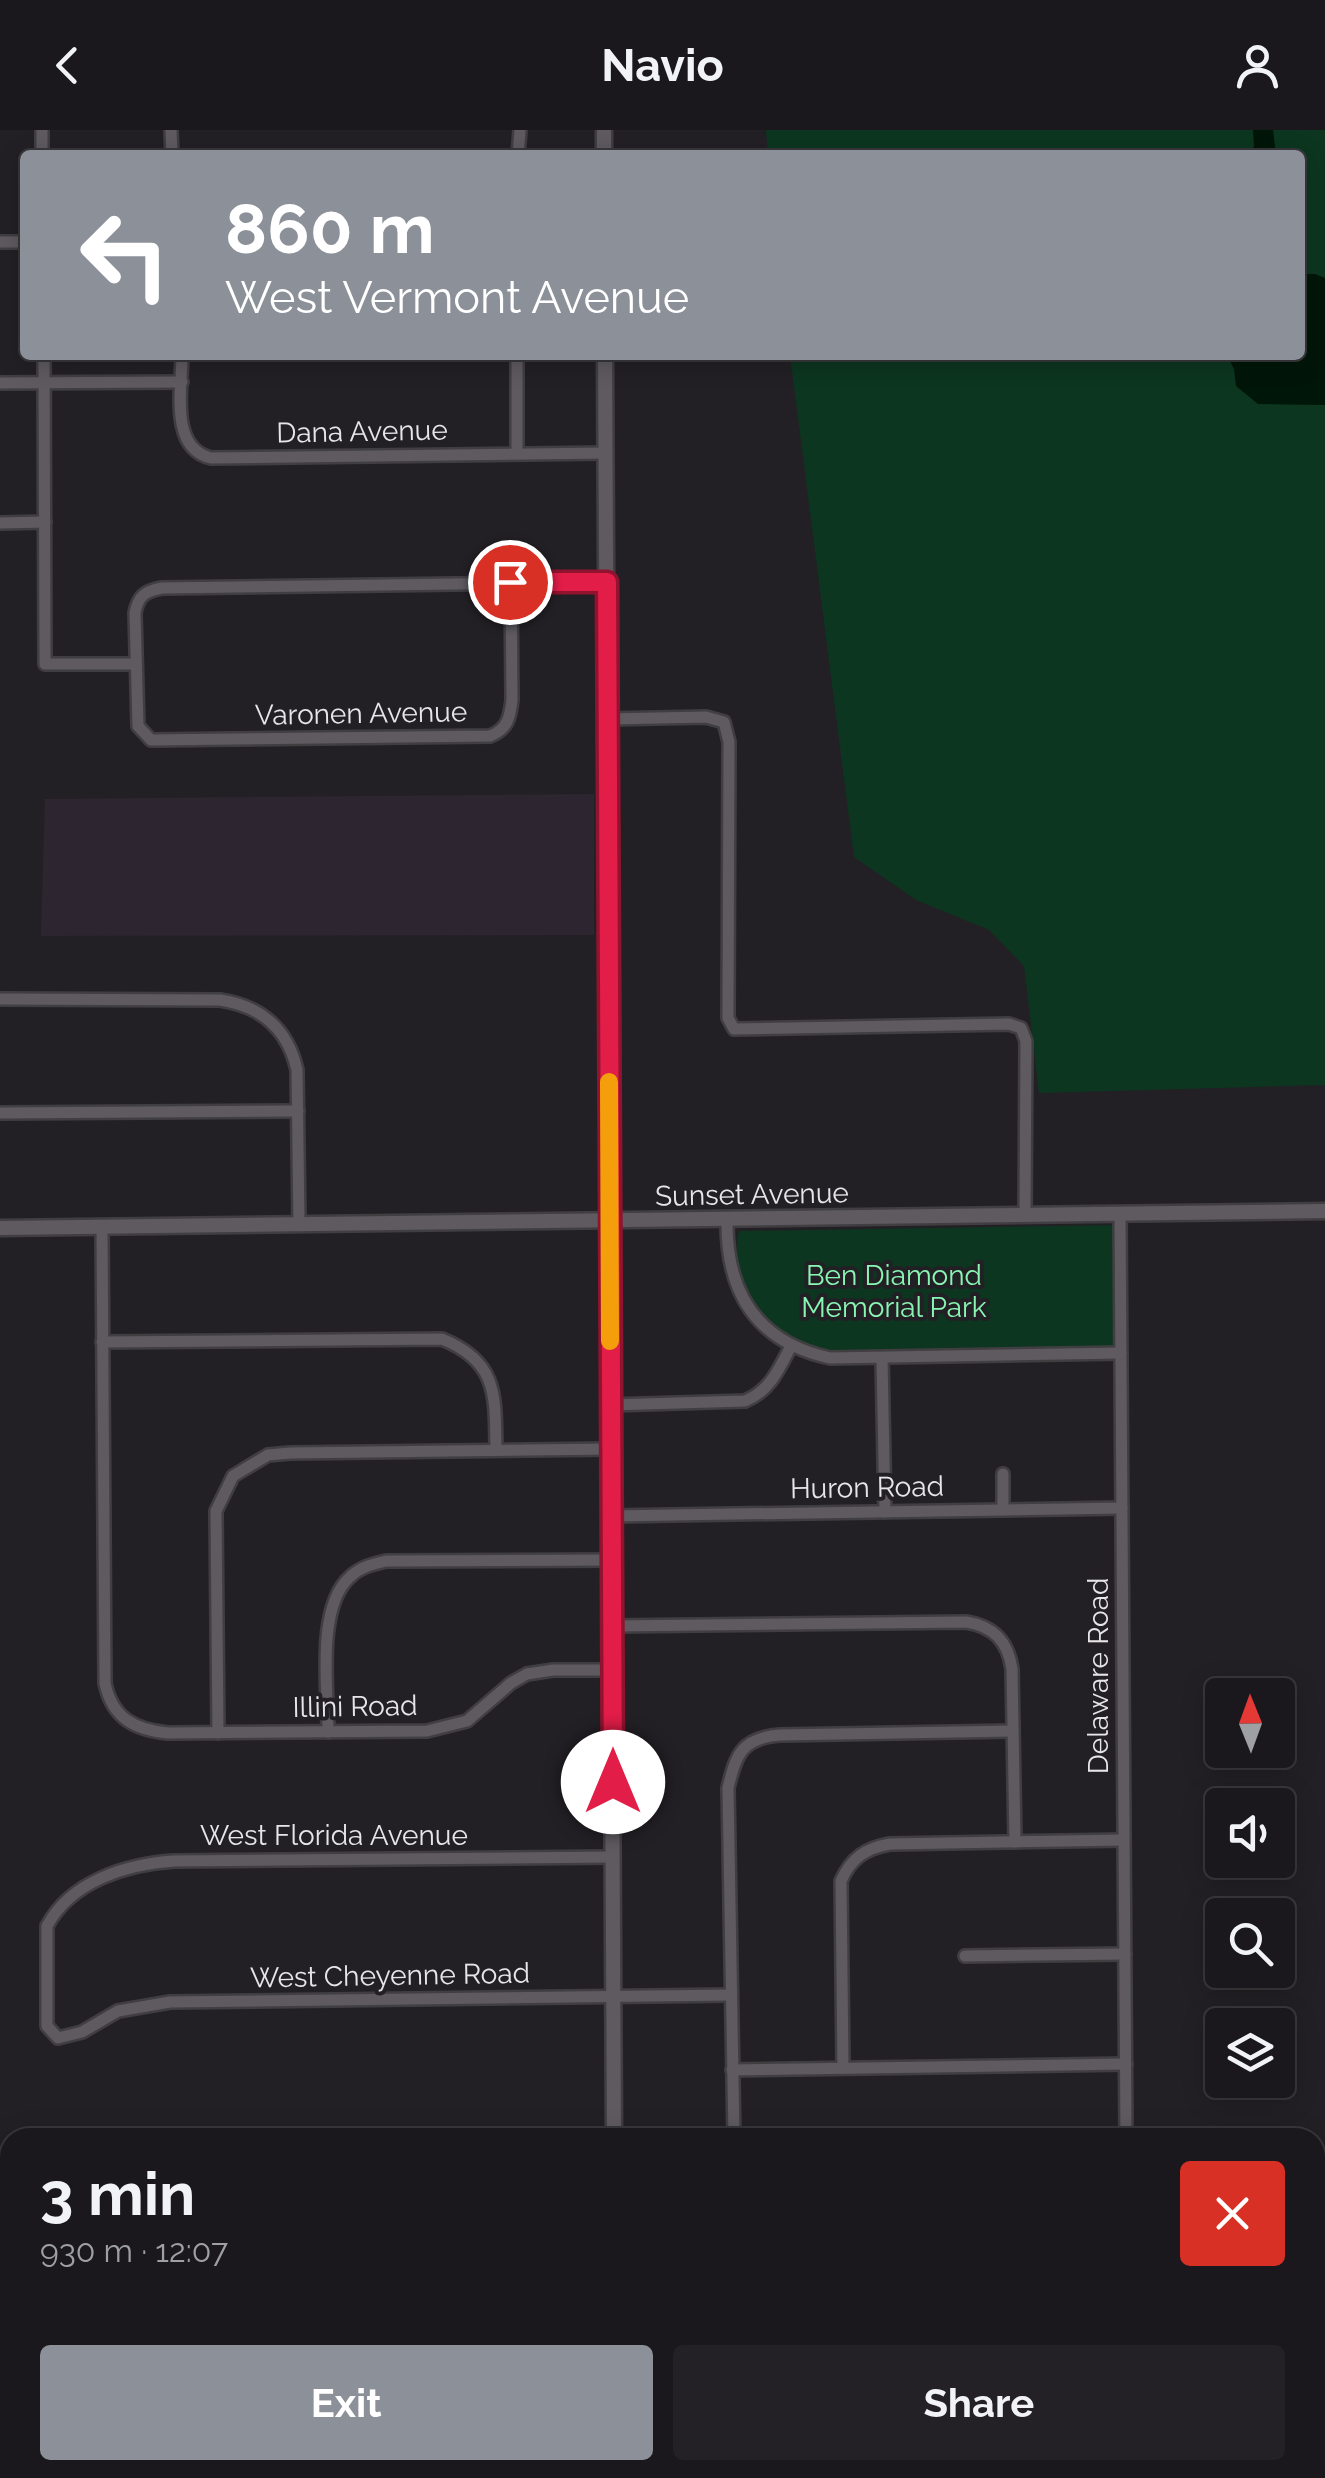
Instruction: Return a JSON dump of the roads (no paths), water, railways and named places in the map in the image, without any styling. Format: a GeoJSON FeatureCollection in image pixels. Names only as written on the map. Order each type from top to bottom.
{"type":"FeatureCollection","features":[{"type":"Feature","properties":{"kind":"street"},"geometry":{"type":"LineString","coordinates":[[44,360],[45,664],[136,664]]}},
{"type":"Feature","properties":{"kind":"street"},"geometry":{"type":"LineString","coordinates":[[0,383],[182,382],[182,360]]}},
{"type":"Feature","properties":{"kind":"street"},"geometry":{"type":"LineString","coordinates":[[517,360],[518,454]]}},
{"type":"Feature","properties":{"kind":"street"},"geometry":{"type":"LineString","coordinates":[[606,360],[614,2128]]}},
{"type":"Feature","properties":{"kind":"street","name":"Dana Avenue"},"geometry":{"type":"LineString","coordinates":[[182,382],[182,430],[186,442],[200,455],[210,458],[606,453]]}},
{"type":"Feature","properties":{"kind":"street"},"geometry":{"type":"LineString","coordinates":[[0,523],[44,522]]}},
{"type":"Feature","properties":{"kind":"street"},"geometry":{"type":"LineString","coordinates":[[510,582],[607,582]]}},
{"type":"Feature","properties":{"kind":"street","name":"Varonen Avenue"},"geometry":{"type":"LineString","coordinates":[[510,582],[510,716],[507,724],[490,736],[151,740],[138,726],[135,613],[138,601],[150,590],[510,582]]}},
{"type":"Feature","properties":{"kind":"street"},"geometry":{"type":"LineString","coordinates":[[608,720],[716,717],[724,722],[728,768],[728,1018],[734,1029],[1017,1025],[1024,1032],[1024,1215]]}},
{"type":"Feature","properties":{"kind":"street"},"geometry":{"type":"LineString","coordinates":[[0,998],[220,1000],[240,1003],[271,1020],[294,1052],[298,1070],[299,1224]]}},
{"type":"Feature","properties":{"kind":"street"},"geometry":{"type":"LineString","coordinates":[[0,1114],[298,1111]]}},
{"type":"Feature","properties":{"kind":"street","name":"Sunset Avenue"},"geometry":{"type":"LineString","coordinates":[[0,1228],[1325,1211]]}},
{"type":"Feature","properties":{"kind":"street","name":"Delaware Road"},"geometry":{"type":"LineString","coordinates":[[1120,1214],[1126,2128]]}},
{"type":"Feature","properties":{"kind":"street"},"geometry":{"type":"LineString","coordinates":[[728,1220],[727,1249],[736,1289],[762,1323],[791,1346],[830,1358],[1121,1353]]}},
{"type":"Feature","properties":{"kind":"street"},"geometry":{"type":"LineString","coordinates":[[102,1227],[102,1342],[442,1339],[469,1353],[488,1376],[495,1391],[496,1450]]}},
{"type":"Feature","properties":{"kind":"street","name":"Illini Road"},"geometry":{"type":"LineString","coordinates":[[102,1342],[106,1683],[113,1707],[128,1723],[138,1729],[168,1734],[446,1728],[467,1721],[527,1674],[613,1670]]}},
{"type":"Feature","properties":{"kind":"street"},"geometry":{"type":"LineString","coordinates":[[610,1405],[745,1401],[758,1396],[767,1386],[791,1346]]}},
{"type":"Feature","properties":{"kind":"street"},"geometry":{"type":"LineString","coordinates":[[882,1358],[885,1512]]}},
{"type":"Feature","properties":{"kind":"street"},"geometry":{"type":"LineString","coordinates":[[218,1733],[216,1511],[225,1488],[248,1464],[268,1455],[611,1449]]}},
{"type":"Feature","properties":{"kind":"street"},"geometry":{"type":"LineString","coordinates":[[1003,1474],[1003,1510]]}},
{"type":"Feature","properties":{"kind":"street","name":"Huron Road"},"geometry":{"type":"LineString","coordinates":[[612,1516],[1122,1508]]}},
{"type":"Feature","properties":{"kind":"street"},"geometry":{"type":"LineString","coordinates":[[328,1732],[330,1611],[350,1577],[366,1566],[386,1561],[612,1560]]}},
{"type":"Feature","properties":{"kind":"street"},"geometry":{"type":"LineString","coordinates":[[613,1626],[966,1622],[988,1628],[1006,1645],[1010,1657],[1015,1842]]}},
{"type":"Feature","properties":{"kind":"street"},"geometry":{"type":"LineString","coordinates":[[734,2128],[728,1788],[738,1753],[752,1742],[780,1735],[1014,1731]]}},
{"type":"Feature","properties":{"kind":"street"},"geometry":{"type":"LineString","coordinates":[[844,2068],[841,1881],[859,1855],[873,1846],[890,1844],[1124,1840]]}},
{"type":"Feature","properties":{"kind":"street","name":"West Florida Avenue"},"geometry":{"type":"LineString","coordinates":[[58,2038],[50,2032],[45,2014],[45,1939],[54,1913],[106,1875],[128,1866],[154,1862],[613,1858]]}},
{"type":"Feature","properties":{"kind":"street"},"geometry":{"type":"LineString","coordinates":[[965,1956],[1125,1954]]}},
{"type":"Feature","properties":{"kind":"street","name":"West Cheyenne Road"},"geometry":{"type":"LineString","coordinates":[[58,2038],[69,2038],[118,2011],[170,2002],[731,1996]]}},
{"type":"Feature","properties":{"kind":"street"},"geometry":{"type":"LineString","coordinates":[[732,2070],[1126,2064]]}},
{"type":"Feature","properties":{"kind":"park label","name":"Ben Diamond Memorial Park"},"geometry":{"type":"Point","coordinates":[894,1291]}}]}
